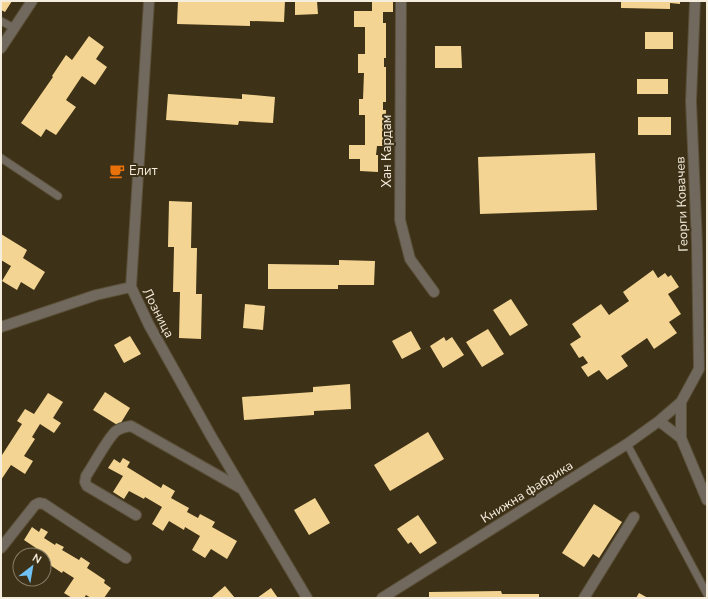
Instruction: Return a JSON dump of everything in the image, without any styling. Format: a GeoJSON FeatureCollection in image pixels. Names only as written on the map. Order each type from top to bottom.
{"type":"FeatureCollection","features":[{"type":"Feature","properties":{"kind":"street"},"geometry":{"type":"LineString","coordinates":[[1,48],[32,1]]}},
{"type":"Feature","properties":{"kind":"street","name":"Лозница"},"geometry":{"type":"LineString","coordinates":[[149,1],[131,287],[164,353],[306,598]]}},
{"type":"Feature","properties":{"kind":"street","name":"Хан Кардам"},"geometry":{"type":"LineString","coordinates":[[401,1],[400,220],[410,259],[434,292]]}},
{"type":"Feature","properties":{"kind":"street","name":"Георги Ковачев"},"geometry":{"type":"LineString","coordinates":[[681,402],[699,369],[697,244],[691,101],[695,1]]}},
{"type":"Feature","properties":{"kind":"street"},"geometry":{"type":"LineString","coordinates":[[1,327],[96,295],[131,287]]}},
{"type":"Feature","properties":{"kind":"street"},"geometry":{"type":"LineString","coordinates":[[681,402],[681,438],[707,500]]}},
{"type":"Feature","properties":{"kind":"street","name":"Книжна фабрика"},"geometry":{"type":"LineString","coordinates":[[382,598],[627,444],[659,421],[681,402]]}},
{"type":"Feature","properties":{"kind":"street"},"geometry":{"type":"LineString","coordinates":[[659,421],[681,438]]}},
{"type":"Feature","properties":{"kind":"street"},"geometry":{"type":"LineString","coordinates":[[136,515],[87,486],[85,482],[86,476],[113,434],[126,426],[131,426],[244,490]]}},
{"type":"Feature","properties":{"kind":"street"},"geometry":{"type":"LineString","coordinates":[[1,548],[39,502],[126,558]]}},
{"type":"Feature","properties":{"kind":"street"},"geometry":{"type":"LineString","coordinates":[[584,598],[634,516]]}},
{"type":"Feature","properties":{"kind":"lane"},"geometry":{"type":"LineString","coordinates":[[1,21],[14,28]]}},
{"type":"Feature","properties":{"kind":"lane"},"geometry":{"type":"LineString","coordinates":[[1,158],[58,196]]}},
{"type":"Feature","properties":{"kind":"lane"},"geometry":{"type":"LineString","coordinates":[[627,444],[707,594]]}},
{"type":"Feature","properties":{"kind":"building"},"geometry":{"type":"Polygon","coordinates":[[[1,1],[12,1],[5,12],[1,10],[1,1]]]}},
{"type":"Feature","properties":{"kind":"building"},"geometry":{"type":"Polygon","coordinates":[[[178,1],[285,1],[284,22],[250,21],[250,26],[177,24],[178,1]]]}},
{"type":"Feature","properties":{"kind":"building"},"geometry":{"type":"Polygon","coordinates":[[[295,1],[317,1],[318,14],[295,15],[295,1]]]}},
{"type":"Feature","properties":{"kind":"building"},"geometry":{"type":"Polygon","coordinates":[[[372,1],[393,1],[393,12],[383,12],[383,23],[386,23],[386,58],[384,58],[384,67],[386,67],[386,102],[383,102],[383,110],[386,110],[385,146],[377,146],[376,155],[378,155],[378,172],[360,171],[360,159],[349,159],[349,145],[365,145],[365,115],[359,115],[359,99],[363,99],[364,73],[358,73],[358,54],[365,54],[365,27],[354,27],[354,11],[372,11],[372,1]]]}},
{"type":"Feature","properties":{"kind":"building"},"geometry":{"type":"Polygon","coordinates":[[[621,1],[680,1],[680,4],[670,3],[670,9],[621,8],[621,1]]]}},
{"type":"Feature","properties":{"kind":"building"},"geometry":{"type":"Polygon","coordinates":[[[645,32],[673,32],[673,49],[645,49],[645,32]]]}},
{"type":"Feature","properties":{"kind":"building"},"geometry":{"type":"Polygon","coordinates":[[[89,36],[104,47],[96,59],[107,67],[95,85],[82,76],[66,100],[76,107],[56,135],[46,129],[41,137],[21,123],[53,77],[52,76],[66,55],[72,60],[89,36]]]}},
{"type":"Feature","properties":{"kind":"building"},"geometry":{"type":"Polygon","coordinates":[[[435,46],[461,46],[462,68],[435,68],[435,46]]]}},
{"type":"Feature","properties":{"kind":"building"},"geometry":{"type":"Polygon","coordinates":[[[637,79],[668,79],[668,94],[637,94],[637,79]]]}},
{"type":"Feature","properties":{"kind":"building"},"geometry":{"type":"Polygon","coordinates":[[[168,94],[242,99],[242,94],[275,97],[273,123],[239,121],[238,125],[166,120],[168,94]]]}},
{"type":"Feature","properties":{"kind":"building"},"geometry":{"type":"Polygon","coordinates":[[[638,117],[671,117],[671,135],[638,135],[638,117]]]}},
{"type":"Feature","properties":{"kind":"building"},"geometry":{"type":"Polygon","coordinates":[[[595,153],[597,210],[480,214],[478,157],[595,153]]]}},
{"type":"Feature","properties":{"kind":"building"},"geometry":{"type":"Polygon","coordinates":[[[169,201],[192,202],[191,248],[197,248],[196,294],[202,294],[201,339],[179,338],[180,292],[173,292],[174,247],[168,247],[169,201]]]}},
{"type":"Feature","properties":{"kind":"building"},"geometry":{"type":"Polygon","coordinates":[[[1,234],[27,250],[23,258],[45,272],[34,290],[21,282],[17,290],[2,281],[11,266],[1,260],[1,234]]]}},
{"type":"Feature","properties":{"kind":"building"},"geometry":{"type":"Polygon","coordinates":[[[339,260],[375,261],[374,285],[338,285],[338,289],[268,289],[268,264],[339,265],[339,260]]]}},
{"type":"Feature","properties":{"kind":"building"},"geometry":{"type":"Polygon","coordinates":[[[653,270],[658,278],[665,273],[668,277],[671,275],[679,287],[668,294],[681,314],[669,322],[677,333],[654,349],[647,338],[621,356],[628,366],[607,380],[599,370],[588,377],[581,367],[588,363],[583,356],[579,358],[570,344],[581,337],[572,324],[601,304],[609,315],[629,301],[623,292],[653,270]]]}},
{"type":"Feature","properties":{"kind":"building"},"geometry":{"type":"Polygon","coordinates":[[[511,299],[528,325],[510,336],[493,310],[511,299]]]}},
{"type":"Feature","properties":{"kind":"building"},"geometry":{"type":"Polygon","coordinates":[[[245,304],[265,306],[263,330],[243,328],[245,304]]]}},
{"type":"Feature","properties":{"kind":"building"},"geometry":{"type":"Polygon","coordinates":[[[488,329],[504,354],[482,367],[466,342],[488,329]]]}},
{"type":"Feature","properties":{"kind":"building"},"geometry":{"type":"Polygon","coordinates":[[[411,331],[421,349],[402,359],[392,341],[411,331]]]}},
{"type":"Feature","properties":{"kind":"building"},"geometry":{"type":"Polygon","coordinates":[[[130,336],[141,354],[124,363],[114,345],[130,336]]]}},
{"type":"Feature","properties":{"kind":"building"},"geometry":{"type":"Polygon","coordinates":[[[444,337],[446,341],[452,337],[464,355],[443,368],[430,346],[444,337]]]}},
{"type":"Feature","properties":{"kind":"building"},"geometry":{"type":"Polygon","coordinates":[[[350,384],[351,409],[314,411],[314,415],[244,420],[242,397],[313,392],[313,387],[350,384]]]}},
{"type":"Feature","properties":{"kind":"building"},"geometry":{"type":"Polygon","coordinates":[[[105,392],[130,408],[119,426],[93,410],[105,392]]]}},
{"type":"Feature","properties":{"kind":"building"},"geometry":{"type":"Polygon","coordinates":[[[48,393],[63,402],[53,418],[61,423],[54,433],[40,424],[32,437],[35,439],[24,456],[33,461],[25,474],[11,465],[1,480],[1,455],[22,424],[17,421],[25,409],[34,414],[48,393]]]}},
{"type":"Feature","properties":{"kind":"building"},"geometry":{"type":"Polygon","coordinates":[[[428,432],[444,459],[390,491],[374,465],[428,432]]]}},
{"type":"Feature","properties":{"kind":"building"},"geometry":{"type":"Polygon","coordinates":[[[123,458],[130,462],[127,467],[161,488],[163,484],[175,491],[171,498],[189,508],[187,512],[198,518],[200,514],[215,522],[212,527],[237,541],[227,559],[211,549],[205,558],[192,550],[200,536],[185,527],[184,530],[169,521],[163,531],[152,524],[162,507],[145,497],[144,499],[129,491],[124,499],[113,492],[123,476],[108,468],[114,459],[120,463],[123,458]]]}},
{"type":"Feature","properties":{"kind":"building"},"geometry":{"type":"Polygon","coordinates":[[[315,498],[330,523],[309,535],[294,510],[315,498]]]}},
{"type":"Feature","properties":{"kind":"building"},"geometry":{"type":"Polygon","coordinates":[[[594,504],[622,522],[599,558],[593,554],[584,567],[562,553],[594,504]]]}},
{"type":"Feature","properties":{"kind":"building"},"geometry":{"type":"Polygon","coordinates":[[[418,515],[437,543],[420,554],[411,542],[408,544],[397,529],[418,515]]]}},
{"type":"Feature","properties":{"kind":"building"},"geometry":{"type":"Polygon","coordinates":[[[32,527],[39,532],[41,528],[48,532],[44,538],[55,545],[56,543],[64,547],[62,550],[79,560],[81,557],[90,563],[87,568],[105,580],[104,583],[111,588],[104,598],[91,598],[86,595],[84,598],[72,598],[64,593],[74,578],[63,571],[62,573],[52,566],[52,547],[34,547],[24,540],[32,527]]]}},
{"type":"Feature","properties":{"kind":"building"},"geometry":{"type":"Polygon","coordinates":[[[225,586],[235,598],[211,598],[225,586]]]}},
{"type":"Feature","properties":{"kind":"building"},"geometry":{"type":"Polygon","coordinates":[[[271,588],[278,598],[257,598],[271,588]]]}},
{"type":"Feature","properties":{"kind":"building"},"geometry":{"type":"Polygon","coordinates":[[[501,591],[502,594],[539,594],[539,598],[429,598],[429,592],[501,591]]]}},
{"type":"Feature","properties":{"kind":"building"},"geometry":{"type":"Polygon","coordinates":[[[639,593],[648,598],[636,598],[639,593]]]}},
{"type":"Feature","properties":{"kind":"place","name":"Елит"},"geometry":{"type":"Point","coordinates":[117,171]}}]}
